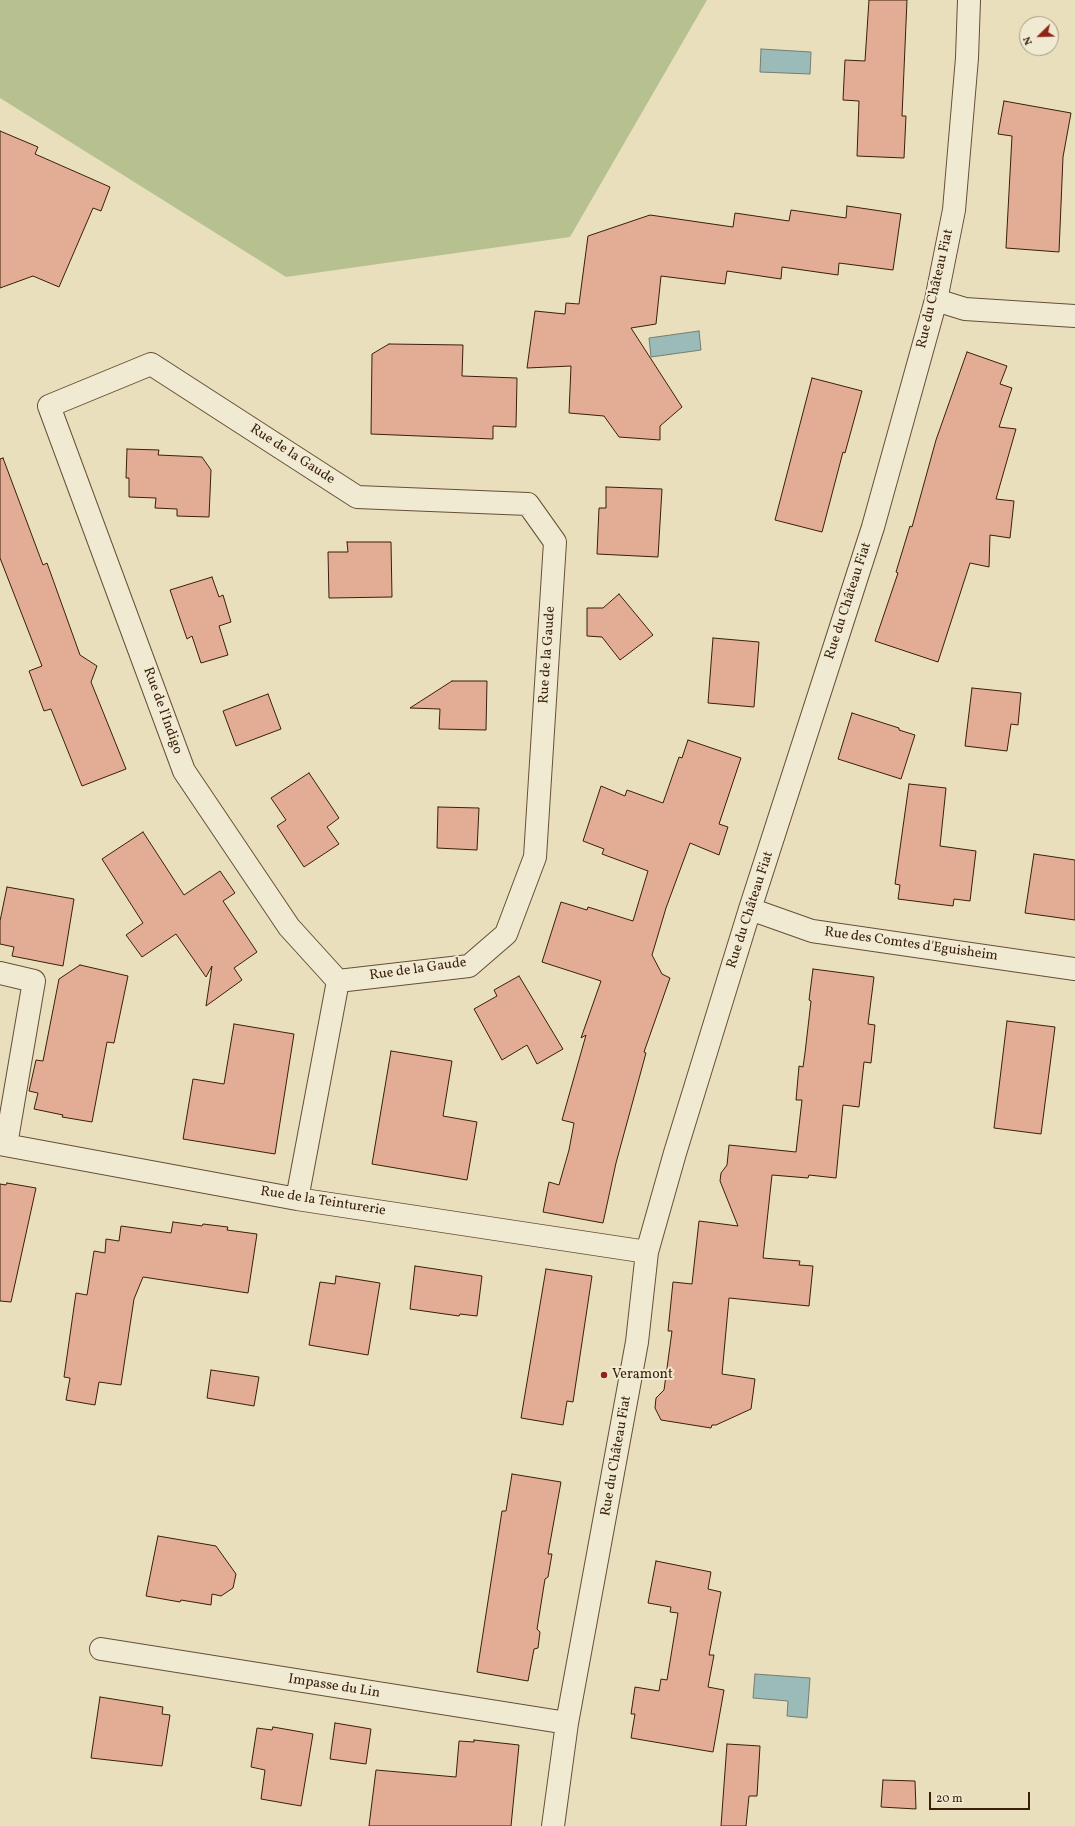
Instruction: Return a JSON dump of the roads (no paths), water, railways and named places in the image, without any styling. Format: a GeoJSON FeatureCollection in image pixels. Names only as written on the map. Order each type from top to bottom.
{"type":"FeatureCollection","features":[{"type":"Feature","properties":{"kind":"street","name":"Rue du Château Fiat"},"geometry":{"type":"LineString","coordinates":[[553,1826],[568,1723],[638,1342],[647,1252],[677,1145],[750,909],[873,527],[936,300],[954,210],[967,58],[969,0]]}},
{"type":"Feature","properties":{"kind":"street"},"geometry":{"type":"LineString","coordinates":[[936,300],[965,310],[1075,316]]}},
{"type":"Feature","properties":{"kind":"street","name":"Rue de la Gaude"},"geometry":{"type":"LineString","coordinates":[[49,406],[151,364],[357,496],[528,504],[555,542],[535,856],[506,934],[469,966],[338,981]]}},
{"type":"Feature","properties":{"kind":"street","name":"Rue de l'Indigo"},"geometry":{"type":"LineString","coordinates":[[49,406],[184,770],[289,927],[338,981]]}},
{"type":"Feature","properties":{"kind":"street","name":"Rue des Comtes d'Eguisheim"},"geometry":{"type":"LineString","coordinates":[[750,909],[812,931],[1075,969]]}},
{"type":"Feature","properties":{"kind":"street"},"geometry":{"type":"LineString","coordinates":[[0,973],[34,981],[3,1144]]}},
{"type":"Feature","properties":{"kind":"street"},"geometry":{"type":"LineString","coordinates":[[297,1199],[338,981]]}},
{"type":"Feature","properties":{"kind":"street","name":"Rue de la Teinturerie"},"geometry":{"type":"LineString","coordinates":[[3,1144],[297,1199],[647,1252]]}},
{"type":"Feature","properties":{"kind":"street","name":"Impasse du Lin"},"geometry":{"type":"LineString","coordinates":[[101,1649],[568,1723]]}},
{"type":"Feature","properties":{"kind":"water"},"geometry":{"type":"Polygon","coordinates":[[[761,49],[811,52],[810,74],[760,72],[761,49]]]}},
{"type":"Feature","properties":{"kind":"water"},"geometry":{"type":"Polygon","coordinates":[[[699,331],[701,350],[651,357],[649,338],[699,331]]]}},
{"type":"Feature","properties":{"kind":"water"},"geometry":{"type":"Polygon","coordinates":[[[755,1674],[810,1678],[807,1718],[787,1716],[788,1701],[753,1698],[755,1674]]]}},
{"type":"Feature","properties":{"kind":"place","name":"Veramont"},"geometry":{"type":"Point","coordinates":[604,1375]}}]}
